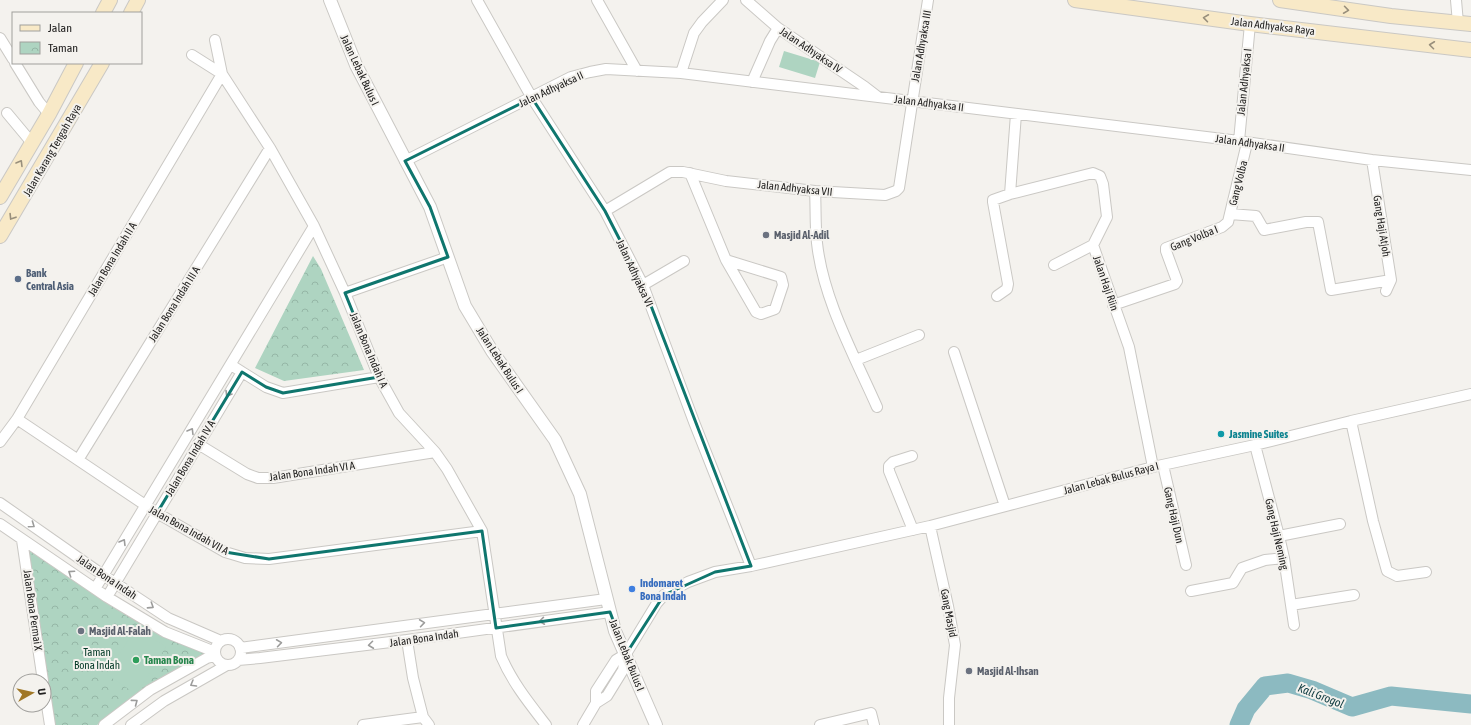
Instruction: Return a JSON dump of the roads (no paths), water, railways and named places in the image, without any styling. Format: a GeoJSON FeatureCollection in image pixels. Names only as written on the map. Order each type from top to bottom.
{"type":"FeatureCollection","features":[{"type":"Feature","properties":{"kind":"main road"},"geometry":{"type":"LineString","coordinates":[[104,12],[110,0]]}},
{"type":"Feature","properties":{"kind":"main road"},"geometry":{"type":"LineString","coordinates":[[132,12],[138,0]]}},
{"type":"Feature","properties":{"kind":"main road","name":"Jalan Adhyaksa Raya"},"geometry":{"type":"LineString","coordinates":[[1075,0],[1133,4],[1250,24],[1471,50]]}},
{"type":"Feature","properties":{"kind":"main road"},"geometry":{"type":"LineString","coordinates":[[1280,0],[1391,16],[1464,24]]}},
{"type":"Feature","properties":{"kind":"main road","name":"Jalan Karang Tengah Raya"},"geometry":{"type":"LineString","coordinates":[[0,197],[32,144],[75,64]]}},
{"type":"Feature","properties":{"kind":"main road","name":"Jalan Karang Tengah Raya"},"geometry":{"type":"LineString","coordinates":[[0,236],[101,64]]}},
{"type":"Feature","properties":{"kind":"street","name":"Jalan Lebak Bulus I"},"geometry":{"type":"LineString","coordinates":[[330,0],[356,65],[430,207],[465,306],[492,351],[554,440],[580,494],[606,599],[616,631],[656,725]]}},
{"type":"Feature","properties":{"kind":"street","name":"Jalan Adhyaksa VI"},"geometry":{"type":"LineString","coordinates":[[477,0],[532,98],[605,211],[643,285],[694,422],[751,566]]}},
{"type":"Feature","properties":{"kind":"street"},"geometry":{"type":"LineString","coordinates":[[597,0],[637,71]]}},
{"type":"Feature","properties":{"kind":"street"},"geometry":{"type":"LineString","coordinates":[[681,74],[694,33],[702,22],[723,0]]}},
{"type":"Feature","properties":{"kind":"street","name":"Jalan Adhyaksa IV"},"geometry":{"type":"LineString","coordinates":[[746,0],[778,28],[879,97]]}},
{"type":"Feature","properties":{"kind":"street","name":"Jalan Adhyaksa III"},"geometry":{"type":"LineString","coordinates":[[899,188],[928,0]]}},
{"type":"Feature","properties":{"kind":"street"},"geometry":{"type":"LineString","coordinates":[[1456,0],[1464,24]]}},
{"type":"Feature","properties":{"kind":"street","name":"Jalan Adhyaksa I"},"geometry":{"type":"LineString","coordinates":[[1243,142],[1250,24]]}},
{"type":"Feature","properties":{"kind":"street"},"geometry":{"type":"LineString","coordinates":[[752,82],[770,41],[778,28]]}},
{"type":"Feature","properties":{"kind":"street"},"geometry":{"type":"LineString","coordinates":[[0,38],[12,57]]}},
{"type":"Feature","properties":{"kind":"street","name":"Jalan Bona Indah I A"},"geometry":{"type":"LineString","coordinates":[[215,40],[222,74],[270,148],[314,226],[345,293],[379,377],[399,413],[435,452],[482,530],[501,656],[508,672],[520,692],[546,725]]}},
{"type":"Feature","properties":{"kind":"street"},"geometry":{"type":"LineString","coordinates":[[205,63],[217,51]]}},
{"type":"Feature","properties":{"kind":"street","name":"Jalan Bona Indah I A"},"geometry":{"type":"LineString","coordinates":[[192,55],[222,74]]}},
{"type":"Feature","properties":{"kind":"street"},"geometry":{"type":"LineString","coordinates":[[16,64],[39,102],[49,114]]}},
{"type":"Feature","properties":{"kind":"street","name":"Jalan Adhyaksa II"},"geometry":{"type":"LineString","coordinates":[[405,161],[571,77],[606,69],[681,74],[912,100],[1372,160],[1471,170]]}},
{"type":"Feature","properties":{"kind":"street","name":"Jalan Bona Indah II A"},"geometry":{"type":"LineString","coordinates":[[0,442],[17,419],[222,74]]}},
{"type":"Feature","properties":{"kind":"street"},"geometry":{"type":"LineString","coordinates":[[7,113],[32,144]]}},
{"type":"Feature","properties":{"kind":"street"},"geometry":{"type":"LineString","coordinates":[[997,296],[1007,289],[1008,284],[993,202],[995,199],[1010,194],[1016,114]]}},
{"type":"Feature","properties":{"kind":"street","name":"Gang Volba"},"geometry":{"type":"LineString","coordinates":[[1229,218],[1243,142]]}},
{"type":"Feature","properties":{"kind":"street","name":"Jalan Bona Indah III A"},"geometry":{"type":"LineString","coordinates":[[78,460],[270,148]]}},
{"type":"Feature","properties":{"kind":"street","name":"Gang Haji Atjoh"},"geometry":{"type":"LineString","coordinates":[[1372,160],[1391,280]]}},
{"type":"Feature","properties":{"kind":"street","name":"Jalan Adhyaksa VII"},"geometry":{"type":"LineString","coordinates":[[605,211],[670,172],[683,172],[726,180],[815,190],[885,195],[896,191],[899,188]]}},
{"type":"Feature","properties":{"kind":"street","name":"Jalan Haji Riin"},"geometry":{"type":"LineString","coordinates":[[1010,194],[1093,173],[1100,176],[1103,184],[1107,217],[1093,245],[1129,347],[1158,466]]}},
{"type":"Feature","properties":{"kind":"street"},"geometry":{"type":"LineString","coordinates":[[690,174],[726,260],[756,312],[761,314],[775,309],[783,285],[781,277],[726,260]]}},
{"type":"Feature","properties":{"kind":"street"},"geometry":{"type":"LineString","coordinates":[[815,190],[817,243],[823,273],[835,312],[877,406]]}},
{"type":"Feature","properties":{"kind":"street"},"geometry":{"type":"LineString","coordinates":[[1229,218],[1256,216],[1264,230],[1306,222],[1318,222],[1331,290],[1391,280]]}},
{"type":"Feature","properties":{"kind":"street","name":"Gang Volba I"},"geometry":{"type":"LineString","coordinates":[[1113,305],[1175,284],[1177,281],[1166,252],[1166,248],[1222,227],[1229,218]]}},
{"type":"Feature","properties":{"kind":"street","name":"Jalan Bona Indah IV A"},"geometry":{"type":"LineString","coordinates":[[95,589],[314,226]]}},
{"type":"Feature","properties":{"kind":"street"},"geometry":{"type":"LineString","coordinates":[[1054,265],[1093,245]]}},
{"type":"Feature","properties":{"kind":"street"},"geometry":{"type":"LineString","coordinates":[[345,293],[448,257]]}},
{"type":"Feature","properties":{"kind":"street"},"geometry":{"type":"LineString","coordinates":[[643,285],[684,261]]}},
{"type":"Feature","properties":{"kind":"street"},"geometry":{"type":"LineString","coordinates":[[1386,291],[1391,280]]}},
{"type":"Feature","properties":{"kind":"street"},"geometry":{"type":"LineString","coordinates":[[856,360],[919,336]]}},
{"type":"Feature","properties":{"kind":"street"},"geometry":{"type":"LineString","coordinates":[[954,352],[1005,506]]}},
{"type":"Feature","properties":{"kind":"street"},"geometry":{"type":"LineString","coordinates":[[231,365],[266,387],[284,393],[379,377]]}},
{"type":"Feature","properties":{"kind":"street","name":"Jalan Bona Indah IV A"},"geometry":{"type":"LineString","coordinates":[[107,597],[242,372]]}},
{"type":"Feature","properties":{"kind":"street","name":"Jalan Lebak Bulus Raya I"},"geometry":{"type":"LineString","coordinates":[[583,725],[596,703],[607,696],[623,670],[626,654],[664,595],[688,582],[715,572],[751,566],[930,526],[1158,466],[1255,445],[1351,421],[1471,394]]}},
{"type":"Feature","properties":{"kind":"street","name":"Jalan Bona Indah VII A"},"geometry":{"type":"LineString","coordinates":[[17,419],[157,513],[225,552],[245,558],[269,559],[482,530]]}},
{"type":"Feature","properties":{"kind":"street"},"geometry":{"type":"LineString","coordinates":[[1351,421],[1373,521],[1387,571],[1397,576],[1426,572]]}},
{"type":"Feature","properties":{"kind":"street","name":"Jalan Bona Indah VI A"},"geometry":{"type":"LineString","coordinates":[[198,444],[247,474],[258,478],[273,478],[435,452]]}},
{"type":"Feature","properties":{"kind":"street","name":"Gang Haji Neming"},"geometry":{"type":"LineString","coordinates":[[1255,445],[1284,558],[1294,624]]}},
{"type":"Feature","properties":{"kind":"street"},"geometry":{"type":"LineString","coordinates":[[912,456],[893,462],[889,466],[889,471],[913,530]]}},
{"type":"Feature","properties":{"kind":"street","name":"Gang Haji Dun"},"geometry":{"type":"LineString","coordinates":[[1158,466],[1186,565]]}},
{"type":"Feature","properties":{"kind":"street","name":"Jalan Bona Indah"},"geometry":{"type":"LineString","coordinates":[[0,503],[103,575],[168,618],[221,641]]}},
{"type":"Feature","properties":{"kind":"street","name":"Jalan Bona Indah"},"geometry":{"type":"LineString","coordinates":[[0,524],[107,597],[165,632],[215,654]]}},
{"type":"Feature","properties":{"kind":"street"},"geometry":{"type":"LineString","coordinates":[[1279,536],[1340,524]]}},
{"type":"Feature","properties":{"kind":"street","name":"Gang Masjid"},"geometry":{"type":"LineString","coordinates":[[930,526],[955,645],[949,698],[949,725]]}},
{"type":"Feature","properties":{"kind":"street","name":"Jalan Bona Permai X"},"geometry":{"type":"LineString","coordinates":[[22,540],[42,673]]}},
{"type":"Feature","properties":{"kind":"street"},"geometry":{"type":"LineString","coordinates":[[1191,591],[1233,583],[1242,568],[1265,560],[1284,558]]}},
{"type":"Feature","properties":{"kind":"street"},"geometry":{"type":"LineString","coordinates":[[1291,605],[1354,595]]}},
{"type":"Feature","properties":{"kind":"street","name":"Jalan Bona Indah"},"geometry":{"type":"LineString","coordinates":[[240,648],[606,599]]}},
{"type":"Feature","properties":{"kind":"street","name":"Jalan Bona Indah"},"geometry":{"type":"LineString","coordinates":[[238,660],[407,640],[610,612]]}},
{"type":"Feature","properties":{"kind":"street"},"geometry":{"type":"LineString","coordinates":[[131,725],[164,701],[238,660],[240,656],[240,648],[238,644],[230,639],[221,641],[216,648],[215,654],[220,662],[227,665]]}},
{"type":"Feature","properties":{"kind":"street"},"geometry":{"type":"LineString","coordinates":[[363,725],[426,721],[413,678],[407,640]]}},
{"type":"Feature","properties":{"kind":"street"},"geometry":{"type":"LineString","coordinates":[[104,725],[150,690],[215,654]]}},
{"type":"Feature","properties":{"kind":"street"},"geometry":{"type":"LineString","coordinates":[[48,713],[50,725]]}},
{"type":"Feature","properties":{"kind":"street"},"geometry":{"type":"LineString","coordinates":[[820,725],[871,713],[874,725]]}},
{"type":"Feature","properties":{"kind":"waterway","name":"Kali Grogol"},"geometry":{"type":"LineString","coordinates":[[1239,725],[1246,709],[1265,686],[1288,683],[1312,690],[1352,707],[1391,696],[1471,704]]}},
{"type":"Feature","properties":{"kind":"place","name":"Masjid Al-Adil"},"geometry":{"type":"Point","coordinates":[766,235]}},
{"type":"Feature","properties":{"kind":"place","name":"Bank Central Asia"},"geometry":{"type":"Point","coordinates":[18,279]}},
{"type":"Feature","properties":{"kind":"place","name":"Jasmine Suites"},"geometry":{"type":"Point","coordinates":[1221,434]}},
{"type":"Feature","properties":{"kind":"place","name":"Indomaret Bona Indah"},"geometry":{"type":"Point","coordinates":[632,589]}},
{"type":"Feature","properties":{"kind":"place","name":"Masjid Al-Falah"},"geometry":{"type":"Point","coordinates":[81,631]}},
{"type":"Feature","properties":{"kind":"place","name":"Taman Bona"},"geometry":{"type":"Point","coordinates":[136,660]}},
{"type":"Feature","properties":{"kind":"place","name":"Masjid Al-Ihsan"},"geometry":{"type":"Point","coordinates":[969,671]}},
{"type":"Feature","properties":{"kind":"park label","name":"Taman Bona Indah"},"geometry":{"type":"Point","coordinates":[97,658]}}]}
